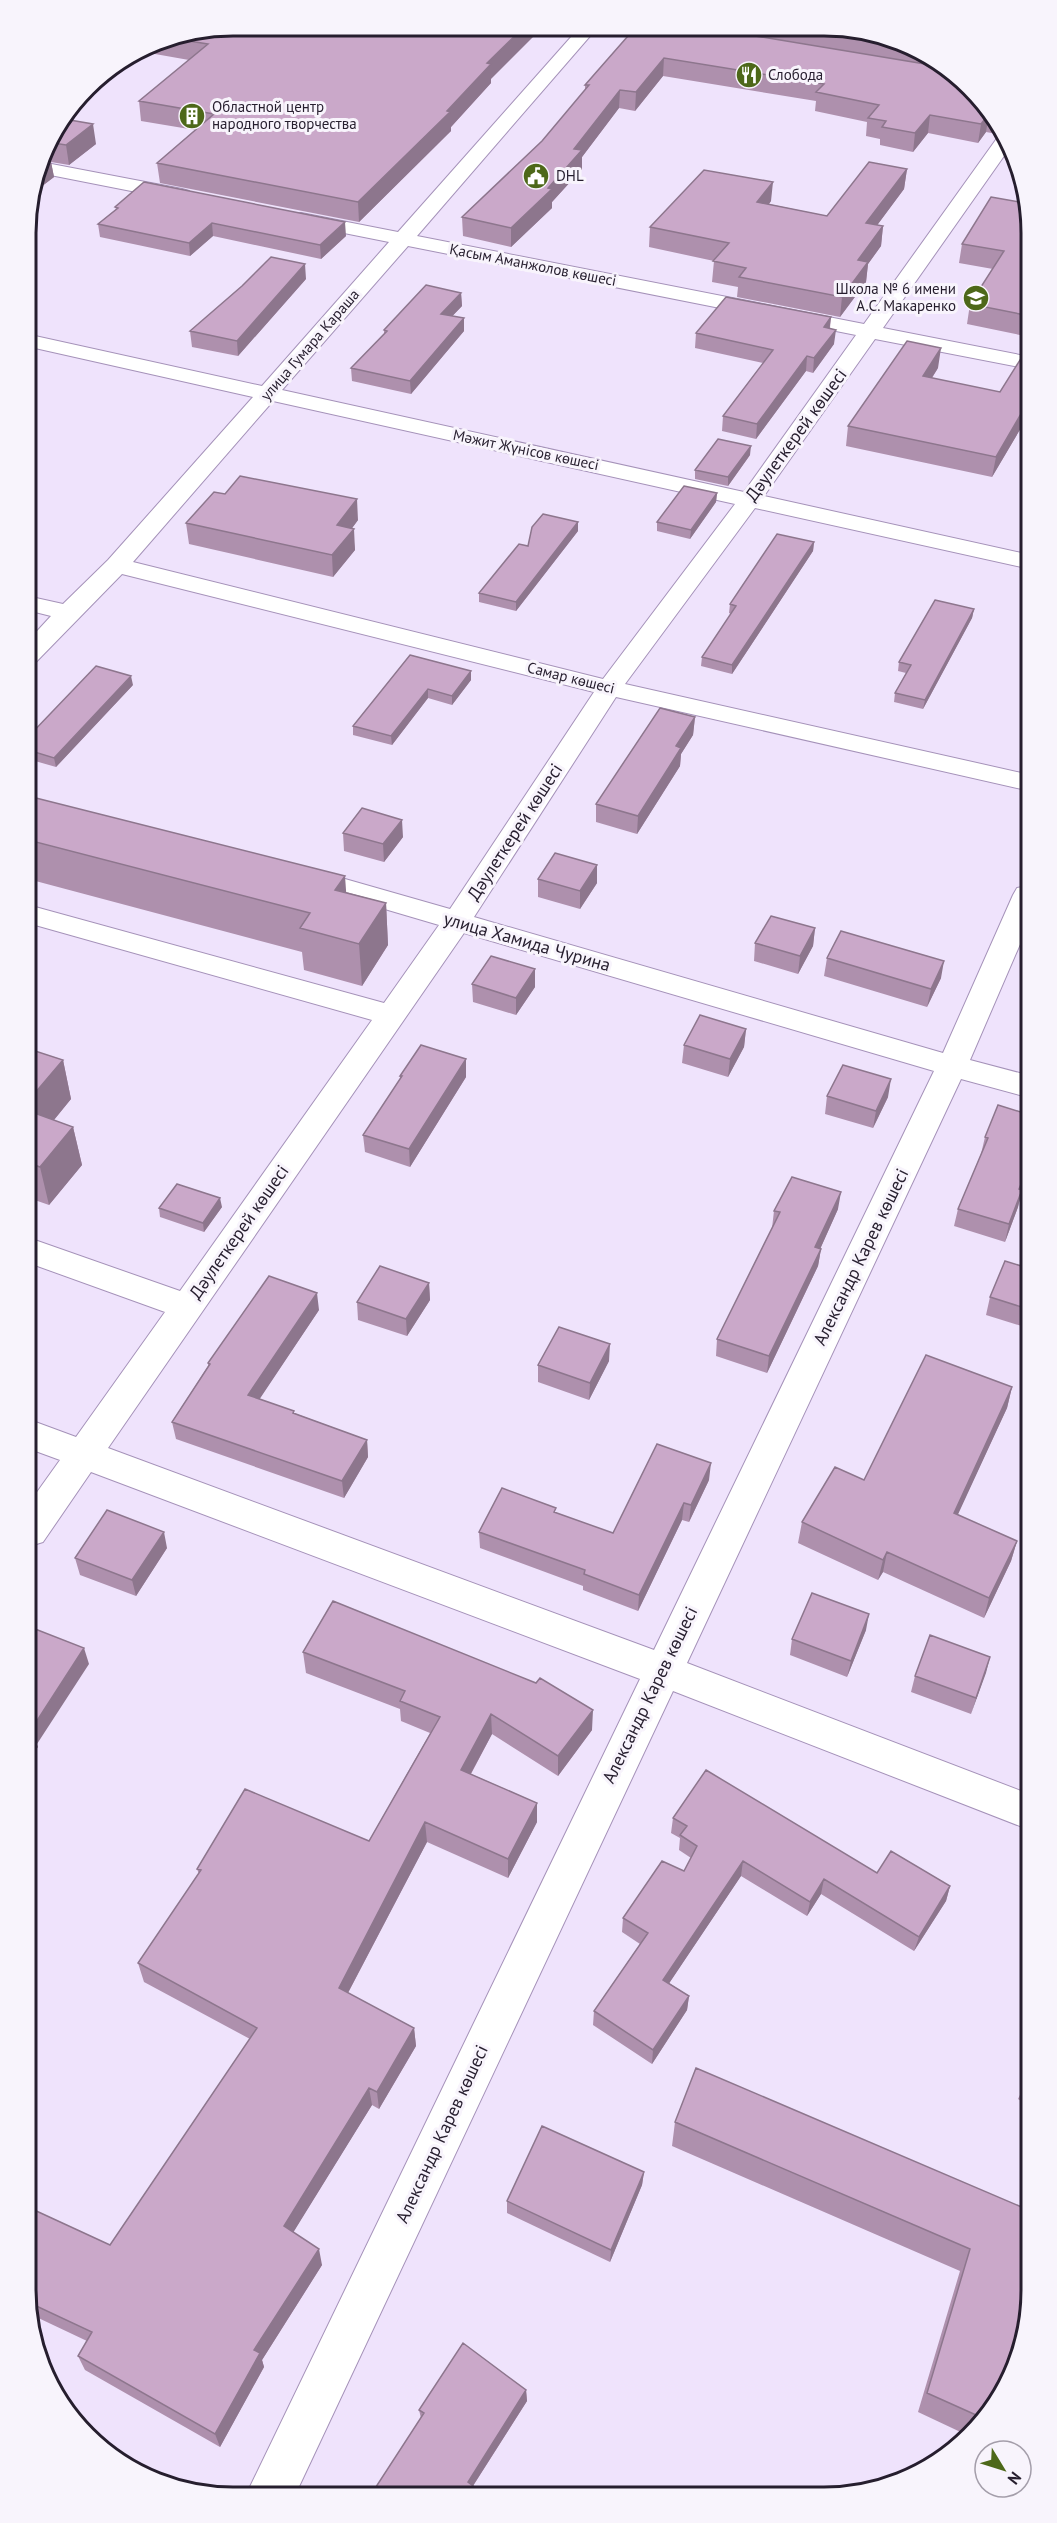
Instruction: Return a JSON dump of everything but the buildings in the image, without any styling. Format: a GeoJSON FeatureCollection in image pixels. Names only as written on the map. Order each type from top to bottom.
{"type":"FeatureCollection","features":[{"type":"Feature","properties":{"kind":"street","name":"улица Гумара Караша"},"geometry":{"type":"LineString","coordinates":[[36,647],[117,565],[581,36]]}},
{"type":"Feature","properties":{"kind":"street","name":"Дәулеткерей көшесі"},"geometry":{"type":"LineString","coordinates":[[36,1522],[458,921],[609,688],[750,499],[1001,146]]}},
{"type":"Feature","properties":{"kind":"street"},"geometry":{"type":"LineString","coordinates":[[48,168],[198,198]]}},
{"type":"Feature","properties":{"kind":"street","name":"Қасым Аманжолов көшесі"},"geometry":{"type":"LineString","coordinates":[[278,214],[1021,362]]}},
{"type":"Feature","properties":{"kind":"street","name":"Мәжит Жүнісов көшесі"},"geometry":{"type":"LineString","coordinates":[[36,342],[1021,560]]}},
{"type":"Feature","properties":{"kind":"street","name":"Самар көшесі"},"geometry":{"type":"LineString","coordinates":[[117,565],[609,688],[1021,781]]}},
{"type":"Feature","properties":{"kind":"street"},"geometry":{"type":"LineString","coordinates":[[36,605],[68,613]]}},
{"type":"Feature","properties":{"kind":"street","name":"улица Хамида Чурина"},"geometry":{"type":"LineString","coordinates":[[277,868],[1021,1084]]}},
{"type":"Feature","properties":{"kind":"street","name":"Александр Карев көшесі"},"geometry":{"type":"LineString","coordinates":[[274,2487],[952,1066],[1021,909]]}},
{"type":"Feature","properties":{"kind":"street"},"geometry":{"type":"LineString","coordinates":[[36,916],[391,1015]]}},
{"type":"Feature","properties":{"kind":"street"},"geometry":{"type":"LineString","coordinates":[[36,1252],[187,1306]]}},
{"type":"Feature","properties":{"kind":"street"},"geometry":{"type":"LineString","coordinates":[[36,1436],[662,1670],[1021,1809]]}},
{"type":"Feature","properties":{"kind":"place","name":"Слобода"},"geometry":{"type":"Point","coordinates":[749,75]}},
{"type":"Feature","properties":{"kind":"place","name":"Областной центр народного творчества"},"geometry":{"type":"Point","coordinates":[192,116]}},
{"type":"Feature","properties":{"kind":"place","name":"DHL"},"geometry":{"type":"Point","coordinates":[536,176]}},
{"type":"Feature","properties":{"kind":"place","name":"Школа № 6 имени А.С. Макаренко"},"geometry":{"type":"Point","coordinates":[976,298]}}]}
